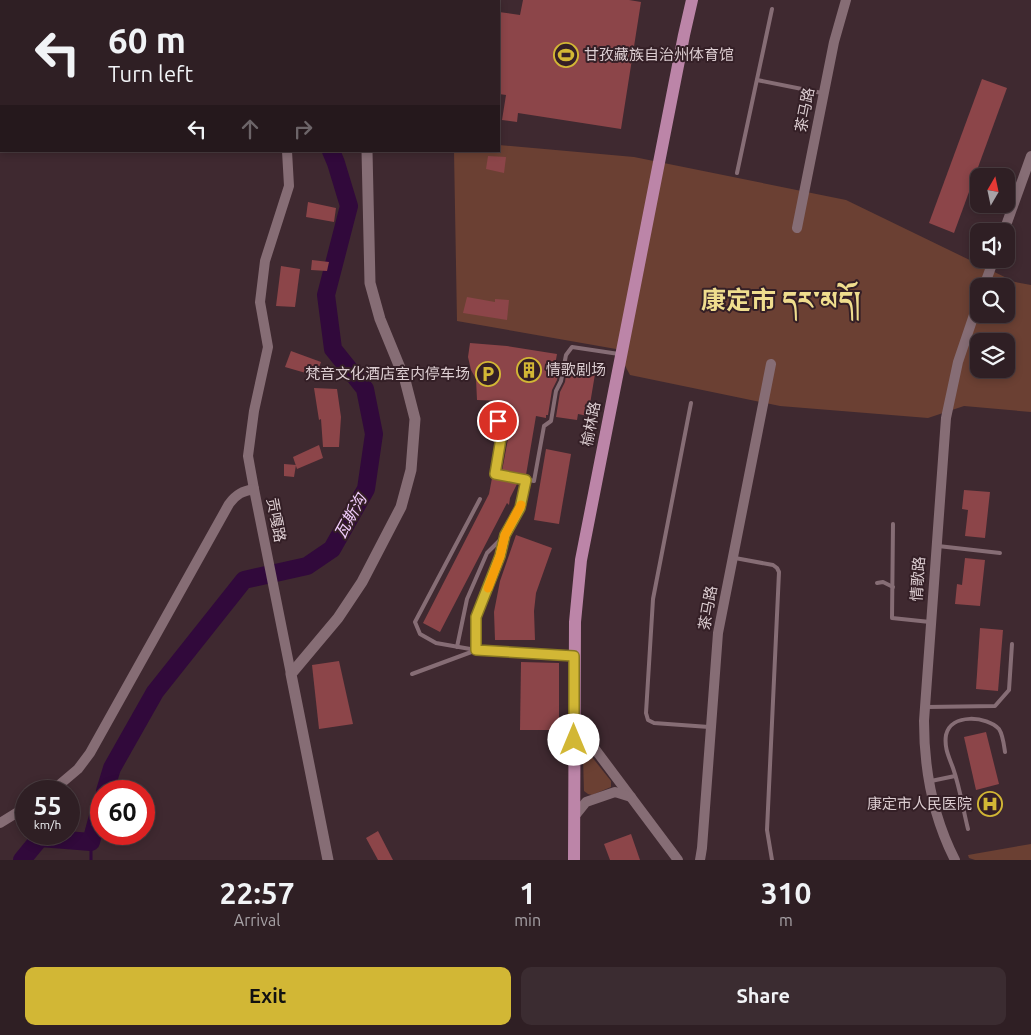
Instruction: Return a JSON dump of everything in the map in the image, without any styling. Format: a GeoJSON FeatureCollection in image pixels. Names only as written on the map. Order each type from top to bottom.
{"type":"FeatureCollection","features":[{"type":"Feature","properties":{"kind":"main road","name":"榆林路"},"geometry":{"type":"LineString","coordinates":[[574,860],[574,656],[581,560],[692,0]]}},
{"type":"Feature","properties":{"kind":"main road"},"geometry":{"type":"LineString","coordinates":[[291,674],[338,618],[362,582],[401,507],[411,470],[415,419],[405,380],[380,319],[370,282],[367,152]]}},
{"type":"Feature","properties":{"kind":"main road","name":"贡嘎路"},"geometry":{"type":"LineString","coordinates":[[291,674],[328,860]]}},
{"type":"Feature","properties":{"kind":"street","name":"茶马路"},"geometry":{"type":"LineString","coordinates":[[798,228],[837,30],[846,0]]}},
{"type":"Feature","properties":{"kind":"street"},"geometry":{"type":"LineString","coordinates":[[254,489],[248,456],[254,411],[268,347],[260,302],[265,260],[289,186],[287,152]]}},
{"type":"Feature","properties":{"kind":"street"},"geometry":{"type":"LineString","coordinates":[[1007,223],[1031,156]]}},
{"type":"Feature","properties":{"kind":"street","name":"情歌路"},"geometry":{"type":"LineString","coordinates":[[955,860],[944,834],[928,782],[924,742],[924,707],[943,448],[948,404],[958,362],[971,323]]}},
{"type":"Feature","properties":{"kind":"street","name":"茶马路"},"geometry":{"type":"LineString","coordinates":[[700,860],[718,640],[732,558],[771,364]]}},
{"type":"Feature","properties":{"kind":"street","name":"贡嘎路"},"geometry":{"type":"LineString","coordinates":[[65,780],[78,769],[90,753],[229,504],[239,494],[254,489],[291,674]]}},
{"type":"Feature","properties":{"kind":"street"},"geometry":{"type":"LineString","coordinates":[[574,721],[678,860]]}},
{"type":"Feature","properties":{"kind":"street"},"geometry":{"type":"LineString","coordinates":[[574,817],[586,802],[615,792],[631,797]]}},
{"type":"Feature","properties":{"kind":"street"},"geometry":{"type":"LineString","coordinates":[[0,823],[15,814]]}},
{"type":"Feature","properties":{"kind":"lane"},"geometry":{"type":"LineString","coordinates":[[738,172],[772,9]]}},
{"type":"Feature","properties":{"kind":"lane"},"geometry":{"type":"LineString","coordinates":[[757,80],[824,93]]}},
{"type":"Feature","properties":{"kind":"lane"},"geometry":{"type":"LineString","coordinates":[[494,404],[501,438],[495,474],[534,481],[544,426],[551,421],[556,391],[561,381],[566,355],[572,347],[621,354]]}},
{"type":"Feature","properties":{"kind":"lane"},"geometry":{"type":"LineString","coordinates":[[690,403],[653,599],[646,713],[648,720],[654,723],[711,727]]}},
{"type":"Feature","properties":{"kind":"lane"},"geometry":{"type":"LineString","coordinates":[[476,650],[476,617],[500,556],[505,535],[520,508],[526,480]]}},
{"type":"Feature","properties":{"kind":"lane"},"geometry":{"type":"LineString","coordinates":[[480,499],[414,622],[420,634],[436,643],[476,650],[574,656]]}},
{"type":"Feature","properties":{"kind":"lane"},"geometry":{"type":"LineString","coordinates":[[893,524],[892,618],[930,622]]}},
{"type":"Feature","properties":{"kind":"lane"},"geometry":{"type":"LineString","coordinates":[[457,646],[467,599],[483,561],[487,553],[505,535]]}},
{"type":"Feature","properties":{"kind":"lane"},"geometry":{"type":"LineString","coordinates":[[936,546],[1000,553]]}},
{"type":"Feature","properties":{"kind":"lane"},"geometry":{"type":"LineString","coordinates":[[732,558],[773,565],[779,572],[768,830],[772,860]]}},
{"type":"Feature","properties":{"kind":"lane"},"geometry":{"type":"LineString","coordinates":[[877,583],[883,582],[892,587]]}},
{"type":"Feature","properties":{"kind":"lane"},"geometry":{"type":"LineString","coordinates":[[924,707],[995,706],[1000,703],[1009,690],[1012,644]]}},
{"type":"Feature","properties":{"kind":"lane"},"geometry":{"type":"LineString","coordinates":[[412,674],[476,650]]}},
{"type":"Feature","properties":{"kind":"lane"},"geometry":{"type":"LineString","coordinates":[[968,829],[955,776],[947,756],[945,742],[947,731],[950,726],[959,720],[984,721],[998,728],[1001,732],[1005,752]]}},
{"type":"Feature","properties":{"kind":"lane"},"geometry":{"type":"LineString","coordinates":[[928,782],[955,776]]}},
{"type":"Feature","properties":{"kind":"shaded area"},"geometry":{"type":"Polygon","coordinates":[[[500,145],[634,157],[846,200],[970,260],[970,268],[986,268],[1007,278],[970,278],[970,323],[1015,323],[1015,282],[1031,285],[1031,412],[964,406],[928,418],[780,406],[630,375],[616,349],[457,321],[454,152],[500,152],[500,145]]]}},
{"type":"Feature","properties":{"kind":"shaded area"},"geometry":{"type":"Polygon","coordinates":[[[588,752],[611,781],[611,787],[592,795],[584,791],[583,757],[588,752]]]}},
{"type":"Feature","properties":{"kind":"shaded area"},"geometry":{"type":"Polygon","coordinates":[[[1031,844],[1031,860],[975,860],[969,858],[968,855],[1031,844]]]}},
{"type":"Feature","properties":{"kind":"building","name":"甘孜藏族自治州体育馆"},"geometry":{"type":"Polygon","coordinates":[[[523,0],[629,0],[641,2],[621,129],[518,113],[517,122],[502,120],[506,95],[500,94],[500,12],[520,15],[523,0]]]}},
{"type":"Feature","properties":{"kind":"building"},"geometry":{"type":"Polygon","coordinates":[[[982,79],[1007,88],[978,168],[970,168],[970,189],[954,233],[929,223],[982,79]]]}},
{"type":"Feature","properties":{"kind":"building"},"geometry":{"type":"Polygon","coordinates":[[[488,156],[506,157],[504,173],[486,169],[488,156]]]}},
{"type":"Feature","properties":{"kind":"building"},"geometry":{"type":"Polygon","coordinates":[[[308,202],[336,208],[334,222],[306,217],[308,202]]]}},
{"type":"Feature","properties":{"kind":"building"},"geometry":{"type":"Polygon","coordinates":[[[312,260],[329,262],[327,271],[311,270],[312,260]]]}},
{"type":"Feature","properties":{"kind":"building"},"geometry":{"type":"Polygon","coordinates":[[[281,266],[300,269],[295,307],[276,306],[281,266]]]}},
{"type":"Feature","properties":{"kind":"building"},"geometry":{"type":"Polygon","coordinates":[[[467,297],[495,302],[495,299],[509,300],[507,320],[463,313],[467,297]]]}},
{"type":"Feature","properties":{"kind":"building"},"geometry":{"type":"Polygon","coordinates":[[[470,343],[507,346],[557,354],[555,365],[560,366],[557,380],[552,390],[548,415],[546,415],[546,418],[536,416],[526,475],[502,471],[513,412],[508,411],[508,406],[502,405],[503,401],[477,400],[476,379],[471,370],[468,357],[470,343]]]}},
{"type":"Feature","properties":{"kind":"building"},"geometry":{"type":"Polygon","coordinates":[[[291,351],[321,362],[316,376],[285,367],[291,351]]]}},
{"type":"Feature","properties":{"kind":"building"},"geometry":{"type":"Polygon","coordinates":[[[586,366],[596,368],[588,416],[578,414],[577,420],[556,417],[567,367],[585,370],[586,366]]]}},
{"type":"Feature","properties":{"kind":"building"},"geometry":{"type":"Polygon","coordinates":[[[314,388],[337,389],[341,417],[339,447],[323,447],[321,419],[319,420],[314,388]]]}},
{"type":"Feature","properties":{"kind":"building"},"geometry":{"type":"Polygon","coordinates":[[[319,445],[323,458],[297,469],[293,457],[319,445]]]}},
{"type":"Feature","properties":{"kind":"building"},"geometry":{"type":"Polygon","coordinates":[[[546,449],[571,454],[559,524],[534,520],[546,449]]]}},
{"type":"Feature","properties":{"kind":"building"},"geometry":{"type":"Polygon","coordinates":[[[284,464],[296,465],[294,477],[284,476],[284,464]]]}},
{"type":"Feature","properties":{"kind":"building"},"geometry":{"type":"Polygon","coordinates":[[[492,478],[518,482],[510,498],[509,505],[507,503],[440,632],[423,623],[489,494],[492,478]]]}},
{"type":"Feature","properties":{"kind":"building"},"geometry":{"type":"Polygon","coordinates":[[[964,490],[990,492],[985,538],[965,536],[968,510],[962,509],[964,490]]]}},
{"type":"Feature","properties":{"kind":"building"},"geometry":{"type":"Polygon","coordinates":[[[516,535],[552,548],[536,593],[534,611],[535,640],[495,640],[494,612],[500,581],[516,535]]]}},
{"type":"Feature","properties":{"kind":"building"},"geometry":{"type":"Polygon","coordinates":[[[965,558],[985,560],[980,606],[955,604],[957,584],[962,585],[965,558]]]}},
{"type":"Feature","properties":{"kind":"building"},"geometry":{"type":"Polygon","coordinates":[[[980,628],[1003,630],[998,691],[976,689],[980,628]]]}},
{"type":"Feature","properties":{"kind":"building"},"geometry":{"type":"Polygon","coordinates":[[[339,661],[353,724],[319,729],[312,665],[339,661]]]}},
{"type":"Feature","properties":{"kind":"building"},"geometry":{"type":"Polygon","coordinates":[[[521,662],[559,663],[559,730],[520,730],[521,662]]]}},
{"type":"Feature","properties":{"kind":"building"},"geometry":{"type":"Polygon","coordinates":[[[986,732],[999,784],[976,790],[964,737],[986,732]]]}},
{"type":"Feature","properties":{"kind":"building"},"geometry":{"type":"Polygon","coordinates":[[[378,831],[393,860],[378,860],[366,838],[378,831]]]}},
{"type":"Feature","properties":{"kind":"building"},"geometry":{"type":"Polygon","coordinates":[[[631,834],[640,860],[610,860],[604,844],[631,834]]]}},
{"type":"Feature","properties":{"kind":"waterway","name":"瓦斯沟"},"geometry":{"type":"LineString","coordinates":[[108,780],[112,768],[155,692],[244,580],[307,566],[332,549],[366,489],[374,434],[365,389],[333,349],[326,295],[349,206],[331,152]]}},
{"type":"Feature","properties":{"kind":"waterway","name":"瓦斯沟"},"geometry":{"type":"LineString","coordinates":[[22,860],[40,838],[90,842]]}},
{"type":"Feature","properties":{"kind":"waterway"},"geometry":{"type":"LineString","coordinates":[[91,845],[91,860]]}},
{"type":"Feature","properties":{"kind":"slow traffic"},"geometry":{"type":"LineString","coordinates":[[488,588],[500,556],[505,535],[521,505]]}},
{"type":"Feature","properties":{"kind":"place","name":"甘孜藏族自治州体育馆"},"geometry":{"type":"Point","coordinates":[566,55]}},
{"type":"Feature","properties":{"kind":"place","name":"情歌剧场"},"geometry":{"type":"Point","coordinates":[529,370]}},
{"type":"Feature","properties":{"kind":"place","name":"梵音文化酒店室内停车场"},"geometry":{"type":"Point","coordinates":[488,374]}},
{"type":"Feature","properties":{"kind":"place","name":"康定市人民医院"},"geometry":{"type":"Point","coordinates":[990,804]}},
{"type":"Feature","properties":{"kind":"district","name":"康定市 དར་མདོ།"},"geometry":{"type":"Point","coordinates":[781,300]}},
{"type":"Feature","properties":{"kind":"route"},"geometry":{"type":"LineString","coordinates":[[498,421],[501,438],[495,474],[526,480],[520,508],[505,535],[500,556],[476,617],[476,650],[574,656],[574,740]]}}]}
